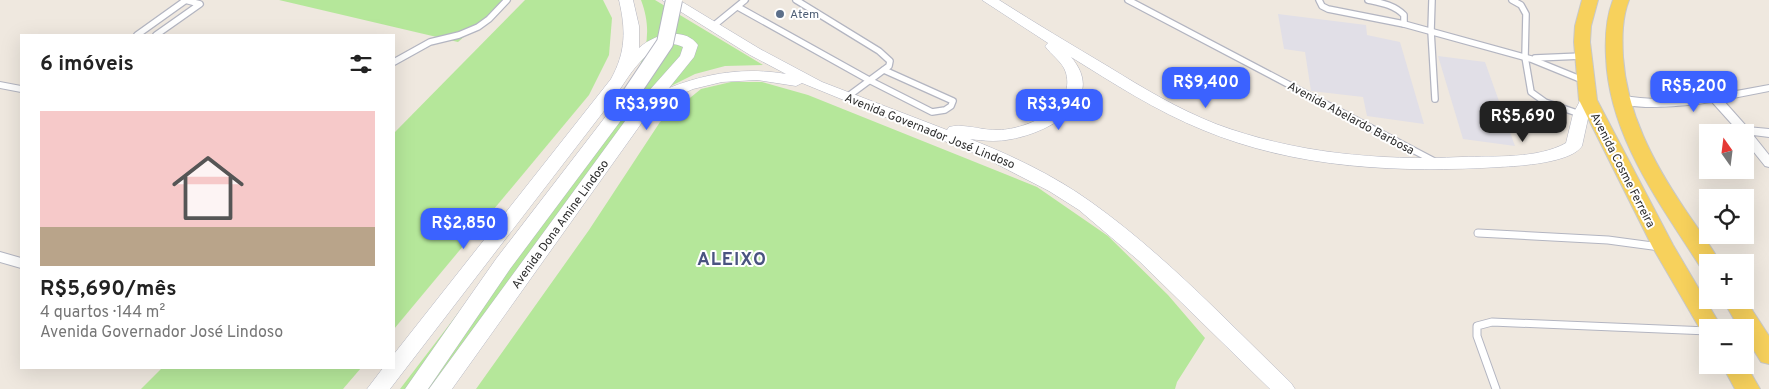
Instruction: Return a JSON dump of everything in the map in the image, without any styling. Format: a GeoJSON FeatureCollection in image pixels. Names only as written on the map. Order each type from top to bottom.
{"type":"FeatureCollection","features":[{"type":"Feature","properties":{"kind":"main road"},"geometry":{"type":"LineString","coordinates":[[625,70],[632,47],[631,20],[626,0]]}},
{"type":"Feature","properties":{"kind":"main road","name":"Avenida Governador José Lindoso"},"geometry":{"type":"LineString","coordinates":[[669,0],[712,27],[817,85],[920,124],[1019,167],[1085,206],[1146,256],[1284,389]]}},
{"type":"Feature","properties":{"kind":"main road"},"geometry":{"type":"LineString","coordinates":[[416,389],[503,264],[622,107],[664,43],[668,34],[674,0]]}},
{"type":"Feature","properties":{"kind":"main road"},"geometry":{"type":"LineString","coordinates":[[989,0],[1155,102],[1188,118],[1233,136],[1315,156],[1387,163],[1442,165],[1511,160],[1560,153],[1574,146],[1585,98]]}},
{"type":"Feature","properties":{"kind":"main road","name":"Avenida Cosme Ferreira"},"geometry":{"type":"LineString","coordinates":[[1590,0],[1583,26],[1582,56],[1585,98],[1664,248],[1706,319]]}},
{"type":"Feature","properties":{"kind":"main road","name":"Avenida Cosme Ferreira"},"geometry":{"type":"LineString","coordinates":[[1622,0],[1616,19],[1613,55],[1619,98],[1624,115],[1649,166],[1704,254]]}},
{"type":"Feature","properties":{"kind":"main road"},"geometry":{"type":"LineString","coordinates":[[920,124],[972,135],[1013,134],[1046,122],[1063,108],[1075,87],[1073,71],[1059,54],[1031,27]]}},
{"type":"Feature","properties":{"kind":"main road"},"geometry":{"type":"LineString","coordinates":[[395,367],[611,91],[625,70],[649,44],[658,40],[678,38],[691,45],[687,57],[645,106]]}},
{"type":"Feature","properties":{"kind":"main road","name":"Avenida Dona Amine Lindoso"},"geometry":{"type":"LineString","coordinates":[[440,389],[645,106],[680,88],[706,80],[737,74],[774,76],[817,85]]}},
{"type":"Feature","properties":{"kind":"main road"},"geometry":{"type":"LineString","coordinates":[[1740,309],[1769,355]]}},
{"type":"Feature","properties":{"kind":"main road"},"geometry":{"type":"LineString","coordinates":[[378,389],[394,369]]}},
{"type":"Feature","properties":{"kind":"main road"},"geometry":{"type":"LineString","coordinates":[[1739,374],[1748,389]]}},
{"type":"Feature","properties":{"kind":"street"},"geometry":{"type":"LineString","coordinates":[[0,85],[20,89]]}},
{"type":"Feature","properties":{"kind":"street"},"geometry":{"type":"LineString","coordinates":[[1619,98],[1646,103],[1715,98],[1769,88]]}},
{"type":"Feature","properties":{"kind":"street"},"geometry":{"type":"LineString","coordinates":[[1715,98],[1737,124]]}},
{"type":"Feature","properties":{"kind":"street"},"geometry":{"type":"LineString","coordinates":[[1754,132],[1769,133]]}},
{"type":"Feature","properties":{"kind":"street"},"geometry":{"type":"LineString","coordinates":[[1754,144],[1769,163]]}},
{"type":"Feature","properties":{"kind":"street"},"geometry":{"type":"LineString","coordinates":[[0,257],[20,263]]}},
{"type":"Feature","properties":{"kind":"lane"},"geometry":{"type":"LineString","coordinates":[[138,34],[186,0],[200,4],[157,34]]}},
{"type":"Feature","properties":{"kind":"lane"},"geometry":{"type":"LineString","coordinates":[[395,61],[430,42],[459,35],[478,27],[489,19],[507,0]]}},
{"type":"Feature","properties":{"kind":"lane"},"geometry":{"type":"LineString","coordinates":[[712,27],[745,0]]}},
{"type":"Feature","properties":{"kind":"lane"},"geometry":{"type":"LineString","coordinates":[[796,0],[879,51],[890,61],[889,66],[847,97]]}},
{"type":"Feature","properties":{"kind":"lane","name":"Avenida Abelardo Barbosa"},"geometry":{"type":"LineString","coordinates":[[1128,0],[1442,165]]}},
{"type":"Feature","properties":{"kind":"lane"},"geometry":{"type":"LineString","coordinates":[[1319,0],[1322,6],[1328,9],[1404,24],[1528,58],[1582,56]]}},
{"type":"Feature","properties":{"kind":"lane"},"geometry":{"type":"LineString","coordinates":[[1368,0],[1398,9],[1404,15],[1404,24]]}},
{"type":"Feature","properties":{"kind":"lane"},"geometry":{"type":"LineString","coordinates":[[1432,0],[1431,31],[1435,99]]}},
{"type":"Feature","properties":{"kind":"lane"},"geometry":{"type":"LineString","coordinates":[[1512,0],[1521,4],[1526,14],[1531,92],[1545,102],[1585,98]]}},
{"type":"Feature","properties":{"kind":"lane"},"geometry":{"type":"LineString","coordinates":[[738,7],[869,80],[932,112],[944,110],[951,106],[953,101],[884,70]]}},
{"type":"Feature","properties":{"kind":"lane"},"geometry":{"type":"LineString","coordinates":[[1528,58],[1585,98]]}},
{"type":"Feature","properties":{"kind":"lane"},"geometry":{"type":"LineString","coordinates":[[1478,233],[1608,240],[1664,248]]}},
{"type":"Feature","properties":{"kind":"lane"},"geometry":{"type":"LineString","coordinates":[[1496,389],[1477,336],[1477,326],[1492,322],[1699,331]]}},
{"type":"Feature","properties":{"kind":"shaded area"},"geometry":{"type":"Polygon","coordinates":[[[1278,14],[1366,25],[1367,35],[1400,42],[1424,124],[1367,116],[1363,97],[1311,91],[1305,52],[1284,49],[1278,14]]]}},
{"type":"Feature","properties":{"kind":"shaded area"},"geometry":{"type":"Polygon","coordinates":[[[1438,56],[1485,62],[1515,146],[1463,139],[1438,56]]]}},
{"type":"Feature","properties":{"kind":"green space"},"geometry":{"type":"Polygon","coordinates":[[[279,0],[506,0],[458,42],[279,0]]]}},
{"type":"Feature","properties":{"kind":"green space"},"geometry":{"type":"Polygon","coordinates":[[[525,0],[603,0],[612,18],[609,55],[589,95],[395,328],[395,132],[525,0]]]}},
{"type":"Feature","properties":{"kind":"green space"},"geometry":{"type":"Polygon","coordinates":[[[641,0],[655,0],[763,65],[725,66],[695,74],[661,91],[437,389],[400,389],[625,95],[642,61],[647,38],[645,13],[641,0]]]}},
{"type":"Feature","properties":{"kind":"green space"},"geometry":{"type":"Polygon","coordinates":[[[731,82],[762,82],[808,95],[1037,187],[1108,236],[1168,295],[1205,338],[1177,382],[1175,389],[476,389],[589,230],[660,122],[701,89],[731,82]]]}},
{"type":"Feature","properties":{"kind":"green space"},"geometry":{"type":"Polygon","coordinates":[[[161,369],[360,369],[343,389],[141,389],[161,369]]]}},
{"type":"Feature","properties":{"kind":"place","name":"Atem"},"geometry":{"type":"Point","coordinates":[780,14]}},
{"type":"Feature","properties":{"kind":"district","name":"ALEIXO"},"geometry":{"type":"Point","coordinates":[732,259]}}]}
